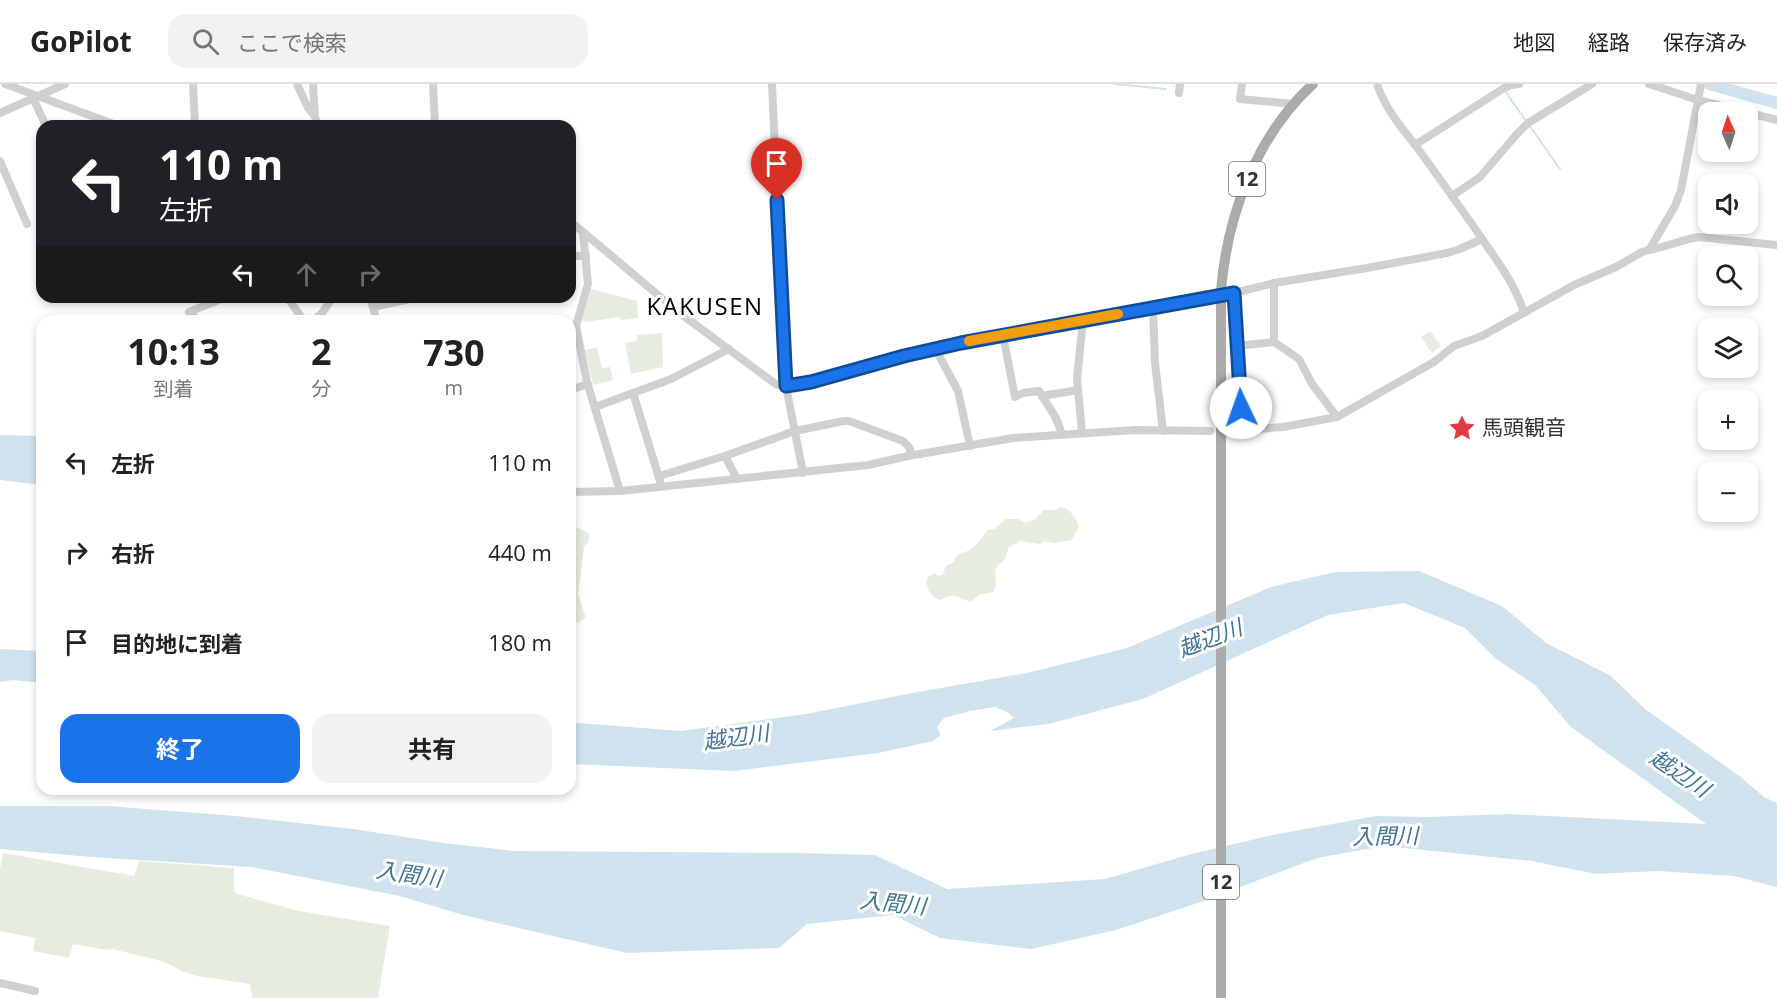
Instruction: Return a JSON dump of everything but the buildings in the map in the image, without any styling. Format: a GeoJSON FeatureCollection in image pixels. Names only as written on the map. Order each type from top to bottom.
{"type":"FeatureCollection","features":[{"type":"Feature","properties":{"kind":"main road","name":"12"},"geometry":{"type":"LineString","coordinates":[[1221,998],[1221,295],[1227,243],[1246,180],[1269,138],[1294,104],[1313,84]]}},
{"type":"Feature","properties":{"kind":"street"},"geometry":{"type":"LineString","coordinates":[[5,84],[100,120]]}},
{"type":"Feature","properties":{"kind":"street"},"geometry":{"type":"LineString","coordinates":[[0,113],[65,84]]}},
{"type":"Feature","properties":{"kind":"street"},"geometry":{"type":"LineString","coordinates":[[194,84],[195,120]]}},
{"type":"Feature","properties":{"kind":"street"},"geometry":{"type":"LineString","coordinates":[[297,84],[308,108],[314,115]]}},
{"type":"Feature","properties":{"kind":"street"},"geometry":{"type":"LineString","coordinates":[[313,84],[316,120]]}},
{"type":"Feature","properties":{"kind":"street"},"geometry":{"type":"LineString","coordinates":[[433,84],[435,120]]}},
{"type":"Feature","properties":{"kind":"street"},"geometry":{"type":"LineString","coordinates":[[772,84],[786,386],[803,473]]}},
{"type":"Feature","properties":{"kind":"street"},"geometry":{"type":"LineString","coordinates":[[1242,84],[1240,99],[1294,104]]}},
{"type":"Feature","properties":{"kind":"street"},"geometry":{"type":"LineString","coordinates":[[1377,84],[1388,109],[1482,239],[1516,292],[1524,313]]}},
{"type":"Feature","properties":{"kind":"street"},"geometry":{"type":"LineString","coordinates":[[1415,145],[1504,88],[1519,84]]}},
{"type":"Feature","properties":{"kind":"street"},"geometry":{"type":"LineString","coordinates":[[1452,196],[1480,177],[1528,123],[1592,84]]}},
{"type":"Feature","properties":{"kind":"street"},"geometry":{"type":"LineString","coordinates":[[1649,84],[1777,120]]}},
{"type":"Feature","properties":{"kind":"street"},"geometry":{"type":"LineString","coordinates":[[1649,250],[1675,206],[1681,190],[1701,84]]}},
{"type":"Feature","properties":{"kind":"street"},"geometry":{"type":"LineString","coordinates":[[36,97],[44,120]]}},
{"type":"Feature","properties":{"kind":"street"},"geometry":{"type":"LineString","coordinates":[[0,161],[27,224]]}},
{"type":"Feature","properties":{"kind":"street"},"geometry":{"type":"LineString","coordinates":[[576,226],[677,311],[777,385],[786,386],[811,382],[935,348],[1234,293],[1274,283],[1447,253],[1482,239]]}},
{"type":"Feature","properties":{"kind":"street"},"geometry":{"type":"LineString","coordinates":[[583,232],[588,284],[576,326],[588,384],[620,491]]}},
{"type":"Feature","properties":{"kind":"street"},"geometry":{"type":"LineString","coordinates":[[1234,293],[1237,346],[1237,430],[1283,427],[1337,417],[1434,362],[1454,346],[1482,336],[1642,252],[1698,237],[1777,245]]}},
{"type":"Feature","properties":{"kind":"street"},"geometry":{"type":"LineString","coordinates":[[576,256],[585,256]]}},
{"type":"Feature","properties":{"kind":"street"},"geometry":{"type":"LineString","coordinates":[[1274,283],[1274,342]]}},
{"type":"Feature","properties":{"kind":"street"},"geometry":{"type":"LineString","coordinates":[[193,315],[189,312],[211,303]]}},
{"type":"Feature","properties":{"kind":"street"},"geometry":{"type":"LineString","coordinates":[[320,315],[329,303]]}},
{"type":"Feature","properties":{"kind":"street"},"geometry":{"type":"LineString","coordinates":[[372,303],[375,315]]}},
{"type":"Feature","properties":{"kind":"street"},"geometry":{"type":"LineString","coordinates":[[373,307],[391,303]]}},
{"type":"Feature","properties":{"kind":"street"},"geometry":{"type":"LineString","coordinates":[[1153,307],[1155,363],[1163,431]]}},
{"type":"Feature","properties":{"kind":"street"},"geometry":{"type":"LineString","coordinates":[[1082,432],[1077,379],[1083,320]]}},
{"type":"Feature","properties":{"kind":"street"},"geometry":{"type":"LineString","coordinates":[[1003,335],[1015,398],[1023,393],[1039,391],[1056,418],[1062,434]]}},
{"type":"Feature","properties":{"kind":"street"},"geometry":{"type":"LineString","coordinates":[[1237,346],[1274,342],[1299,359],[1312,384],[1337,417]]}},
{"type":"Feature","properties":{"kind":"street"},"geometry":{"type":"LineString","coordinates":[[935,348],[958,391],[970,446]]}},
{"type":"Feature","properties":{"kind":"street"},"geometry":{"type":"LineString","coordinates":[[595,407],[671,379],[729,349]]}},
{"type":"Feature","properties":{"kind":"street"},"geometry":{"type":"LineString","coordinates":[[576,388],[588,384]]}},
{"type":"Feature","properties":{"kind":"street"},"geometry":{"type":"LineString","coordinates":[[1042,396],[1078,390]]}},
{"type":"Feature","properties":{"kind":"street"},"geometry":{"type":"LineString","coordinates":[[633,393],[662,487]]}},
{"type":"Feature","properties":{"kind":"street"},"geometry":{"type":"LineString","coordinates":[[659,476],[795,431],[849,421],[903,441],[909,447],[912,455]]}},
{"type":"Feature","properties":{"kind":"street"},"geometry":{"type":"LineString","coordinates":[[576,492],[620,491],[868,465],[1013,438],[1136,430],[1210,431]]}},
{"type":"Feature","properties":{"kind":"street"},"geometry":{"type":"LineString","coordinates":[[725,456],[737,479]]}},
{"type":"Feature","properties":{"kind":"street"},"geometry":{"type":"LineString","coordinates":[[1,984],[35,991]]}},
{"type":"Feature","properties":{"kind":"shaded area"},"geometry":{"type":"Polygon","coordinates":[[[591,289],[637,301],[638,318],[621,320],[620,317],[586,322],[582,320],[591,289]]]}},
{"type":"Feature","properties":{"kind":"shaded area"},"geometry":{"type":"Polygon","coordinates":[[[1430,331],[1441,346],[1432,353],[1421,337],[1430,331]]]}},
{"type":"Feature","properties":{"kind":"shaded area"},"geometry":{"type":"Polygon","coordinates":[[[662,333],[663,367],[631,374],[625,343],[637,341],[637,335],[662,333]]]}},
{"type":"Feature","properties":{"kind":"shaded area"},"geometry":{"type":"Polygon","coordinates":[[[597,347],[602,368],[610,367],[613,380],[593,385],[585,350],[597,347]]]}},
{"type":"Feature","properties":{"kind":"shaded area"},"geometry":{"type":"Polygon","coordinates":[[[1060,507],[1074,516],[1079,526],[1072,540],[1054,543],[1044,541],[1039,544],[1020,541],[1009,547],[1005,559],[995,571],[996,585],[993,592],[979,595],[971,602],[956,596],[939,600],[929,591],[927,578],[934,573],[938,576],[945,574],[944,569],[947,565],[953,563],[957,555],[975,546],[988,530],[994,529],[1006,519],[1018,519],[1026,523],[1034,520],[1044,510],[1055,510],[1060,507]]]}},
{"type":"Feature","properties":{"kind":"shaded area"},"geometry":{"type":"Polygon","coordinates":[[[576,527],[589,533],[589,540],[584,548],[578,594],[586,618],[578,623],[576,621],[576,527]]]}},
{"type":"Feature","properties":{"kind":"shaded area"},"geometry":{"type":"Polygon","coordinates":[[[3,853],[134,876],[139,861],[234,868],[234,890],[237,894],[299,911],[390,926],[378,998],[252,998],[250,984],[197,976],[162,961],[112,949],[73,944],[69,958],[33,951],[35,938],[0,931],[0,869],[3,853]]]}},
{"type":"Feature","properties":{"kind":"water"},"geometry":{"type":"Polygon","coordinates":[[[0,435],[36,436],[36,484],[0,480],[0,435]]]}},
{"type":"Feature","properties":{"kind":"water"},"geometry":{"type":"Polygon","coordinates":[[[1419,571],[1502,606],[1546,643],[1611,676],[1645,709],[1742,778],[1764,797],[1777,803],[1777,887],[1734,876],[1658,871],[1596,874],[1532,861],[1384,846],[1317,858],[1198,903],[1116,930],[1031,949],[940,938],[893,915],[807,924],[779,948],[627,953],[463,915],[400,896],[251,867],[0,849],[0,806],[108,806],[235,816],[353,829],[514,851],[875,855],[947,889],[1105,879],[1195,853],[1278,834],[1376,816],[1508,814],[1706,824],[1571,727],[1535,685],[1496,659],[1465,628],[1404,603],[1328,615],[1143,699],[1048,724],[990,731],[1014,718],[1009,713],[995,707],[944,718],[937,727],[941,735],[933,741],[878,753],[734,771],[576,764],[576,723],[681,731],[806,714],[1027,673],[1127,648],[1271,587],[1335,572],[1419,571]]]}},
{"type":"Feature","properties":{"kind":"water"},"geometry":{"type":"Polygon","coordinates":[[[0,649],[36,651],[36,682],[13,680],[0,682],[0,649]]]}},
{"type":"Feature","properties":{"kind":"waterway"},"geometry":{"type":"LineString","coordinates":[[1114,84],[1166,89]]}},
{"type":"Feature","properties":{"kind":"waterway"},"geometry":{"type":"LineString","coordinates":[[1709,84],[1777,103]]}},
{"type":"Feature","properties":{"kind":"waterway"},"geometry":{"type":"LineString","coordinates":[[1505,91],[1526,121]]}},
{"type":"Feature","properties":{"kind":"waterway"},"geometry":{"type":"LineString","coordinates":[[1529,125],[1560,169]]}},
{"type":"Feature","properties":{"kind":"slow traffic"},"geometry":{"type":"LineString","coordinates":[[969,341],[1118,314]]}},
{"type":"Feature","properties":{"kind":"place","name":"馬頭観音"},"geometry":{"type":"Point","coordinates":[1462,428]}},
{"type":"Feature","properties":{"kind":"district","name":"KAKUSEN"},"geometry":{"type":"Point","coordinates":[705,307]}},
{"type":"Feature","properties":{"kind":"route"},"geometry":{"type":"LineString","coordinates":[[777,200],[786,386],[811,382],[935,348],[1234,293],[1241,408]]}},
{"type":"Feature","properties":{"kind":"water label","name":"越辺川"},"geometry":{"type":"Point","coordinates":[1210,638]}},
{"type":"Feature","properties":{"kind":"water label","name":"越辺川"},"geometry":{"type":"Point","coordinates":[736,737]}},
{"type":"Feature","properties":{"kind":"water label","name":"越辺川"},"geometry":{"type":"Point","coordinates":[1680,773]}},
{"type":"Feature","properties":{"kind":"water label","name":"入間川"},"geometry":{"type":"Point","coordinates":[1385,836]}},
{"type":"Feature","properties":{"kind":"water label","name":"入間川"},"geometry":{"type":"Point","coordinates":[409,874]}},
{"type":"Feature","properties":{"kind":"water label","name":"入間川"},"geometry":{"type":"Point","coordinates":[893,903]}}]}
